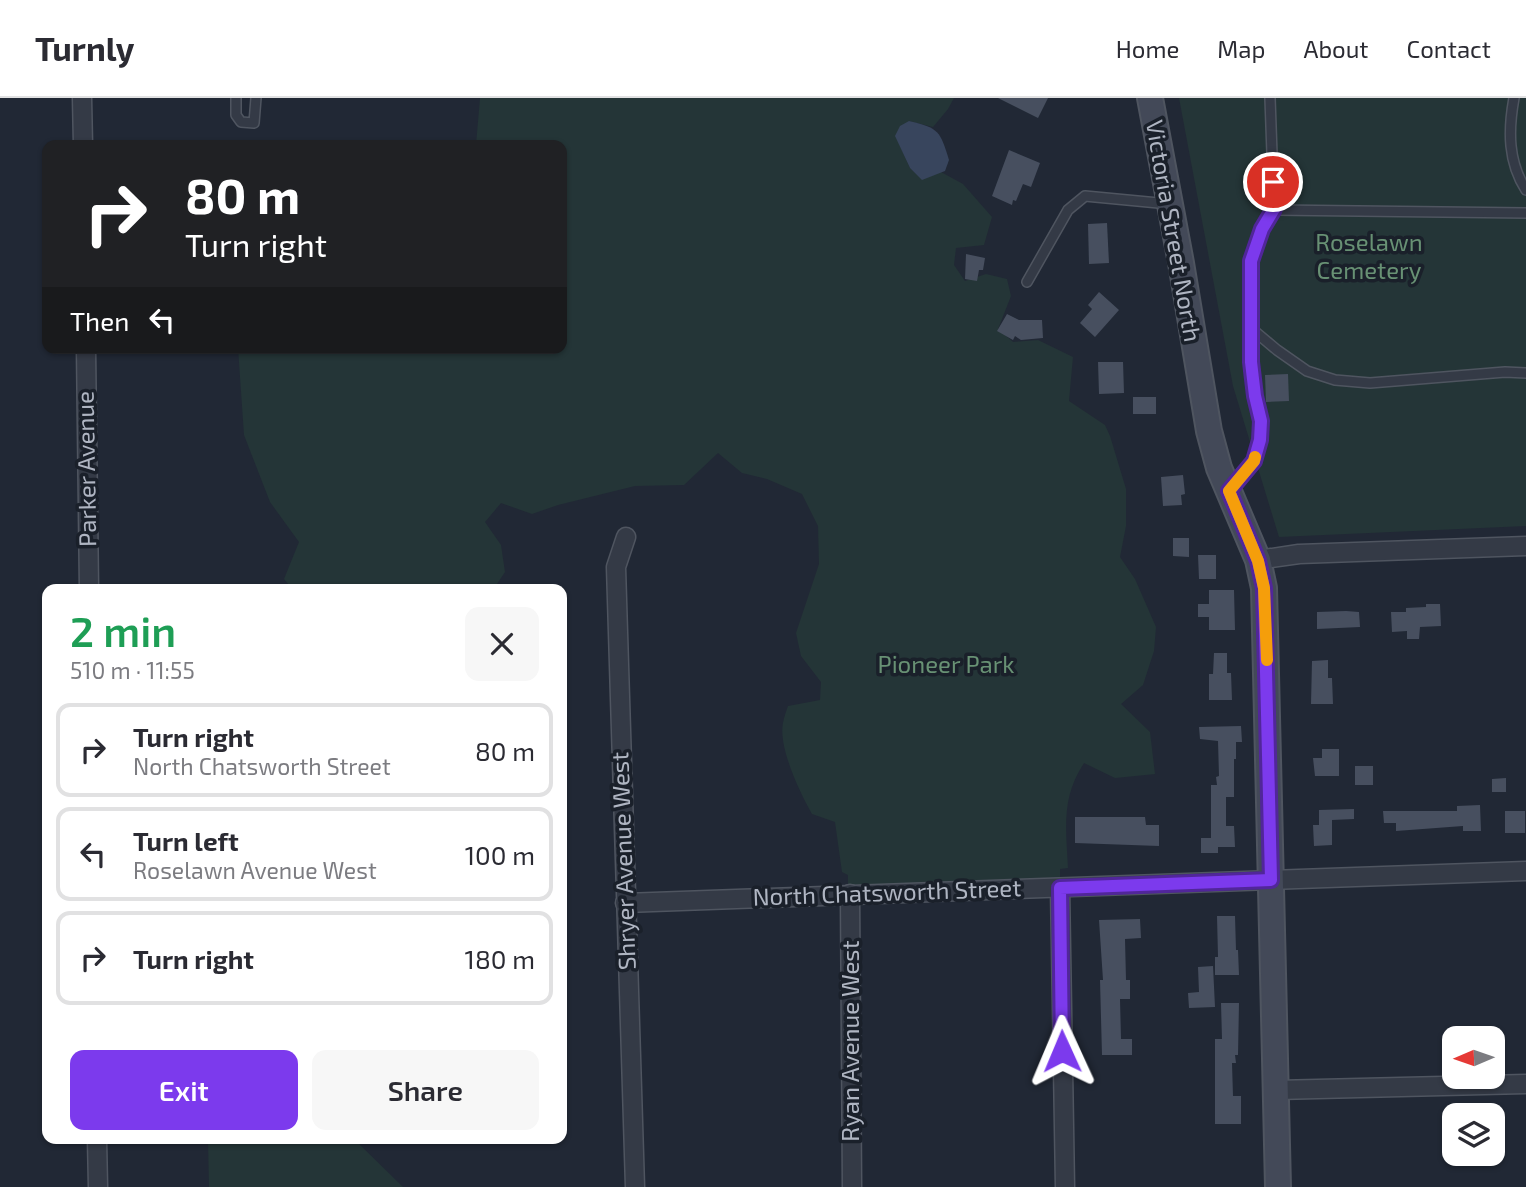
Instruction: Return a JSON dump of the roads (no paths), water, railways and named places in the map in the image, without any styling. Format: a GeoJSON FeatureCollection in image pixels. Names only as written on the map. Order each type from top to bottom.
{"type":"FeatureCollection","features":[{"type":"Feature","properties":{"kind":"street"},"geometry":{"type":"LineString","coordinates":[[82,98],[83,140]]}},
{"type":"Feature","properties":{"kind":"street","name":"Victoria Street North"},"geometry":{"type":"LineString","coordinates":[[1150,98],[1209,431],[1229,491],[1258,561],[1264,588],[1278,1187]]}},
{"type":"Feature","properties":{"kind":"street","name":"Parker Avenue"},"geometry":{"type":"LineString","coordinates":[[86,354],[89,584]]}},
{"type":"Feature","properties":{"kind":"street","name":"Shryer Avenue West"},"geometry":{"type":"LineString","coordinates":[[626,537],[616,567],[635,1187]]}},
{"type":"Feature","properties":{"kind":"street"},"geometry":{"type":"LineString","coordinates":[[1258,561],[1299,554],[1526,546]]}},
{"type":"Feature","properties":{"kind":"street","name":"North Chatsworth Street"},"geometry":{"type":"LineString","coordinates":[[625,903],[1526,871]]}},
{"type":"Feature","properties":{"kind":"street"},"geometry":{"type":"LineString","coordinates":[[1060,888],[1065,1187]]}},
{"type":"Feature","properties":{"kind":"street","name":"Ryan Avenue West"},"geometry":{"type":"LineString","coordinates":[[850,894],[852,1187]]}},
{"type":"Feature","properties":{"kind":"street"},"geometry":{"type":"LineString","coordinates":[[1276,1090],[1526,1084]]}},
{"type":"Feature","properties":{"kind":"street"},"geometry":{"type":"LineString","coordinates":[[97,1144],[98,1187]]}},
{"type":"Feature","properties":{"kind":"lane"},"geometry":{"type":"LineString","coordinates":[[236,98],[236,115],[240,122],[251,125],[254,124],[257,112],[257,98]]}},
{"type":"Feature","properties":{"kind":"lane"},"geometry":{"type":"LineString","coordinates":[[1229,491],[1254,461],[1260,440],[1261,421],[1251,362],[1251,261],[1262,229],[1274,209],[1270,98]]}},
{"type":"Feature","properties":{"kind":"lane"},"geometry":{"type":"LineString","coordinates":[[1514,98],[1509,126],[1512,159],[1526,190]]}},
{"type":"Feature","properties":{"kind":"lane"},"geometry":{"type":"LineString","coordinates":[[1027,282],[1068,210],[1084,196],[1170,204]]}},
{"type":"Feature","properties":{"kind":"lane"},"geometry":{"type":"LineString","coordinates":[[1274,209],[1526,213]]}},
{"type":"Feature","properties":{"kind":"lane"},"geometry":{"type":"LineString","coordinates":[[1252,329],[1277,351],[1307,371],[1335,380],[1370,383],[1505,372],[1526,373]]}},
{"type":"Feature","properties":{"kind":"water"},"geometry":{"type":"Polygon","coordinates":[[[909,121],[937,132],[949,160],[945,171],[922,180],[910,168],[895,136],[900,126],[909,121]]]}},
{"type":"Feature","properties":{"kind":"park label","name":"Roselawn Cemetery"},"geometry":{"type":"Point","coordinates":[1369,257]}},
{"type":"Feature","properties":{"kind":"park label","name":"Pioneer Park"},"geometry":{"type":"Point","coordinates":[946,665]}}]}
